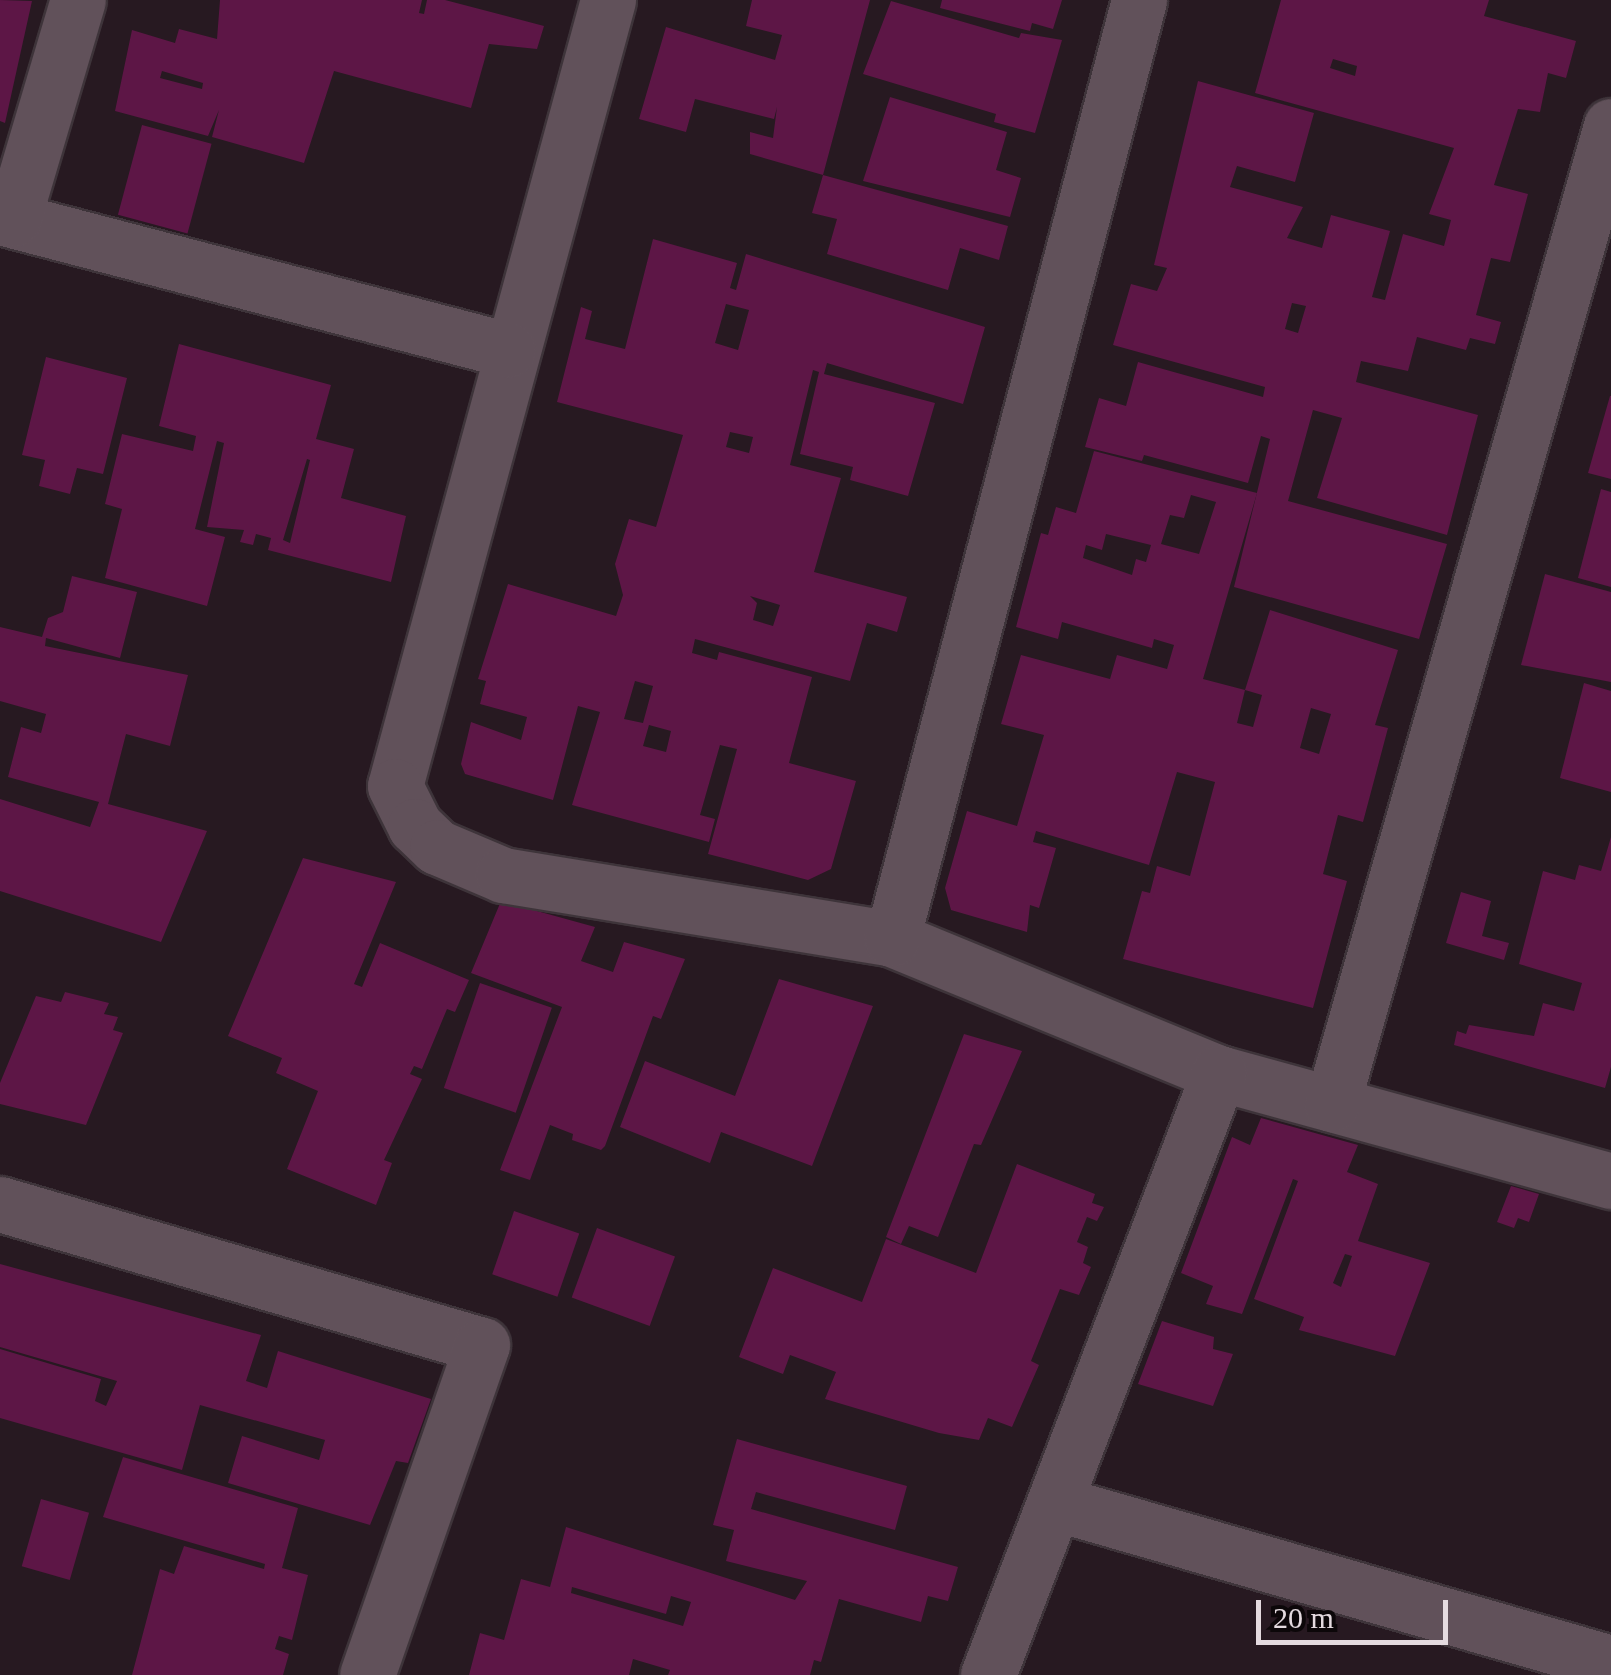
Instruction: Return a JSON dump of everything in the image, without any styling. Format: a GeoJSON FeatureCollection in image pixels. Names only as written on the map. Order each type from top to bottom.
{"type":"FeatureCollection","features":[{"type":"Feature","properties":{"kind":"street"},"geometry":{"type":"LineString","coordinates":[[78,0],[7,218],[508,350]]}},
{"type":"Feature","properties":{"kind":"street"},"geometry":{"type":"LineString","coordinates":[[608,0],[508,350],[395,786],[415,826],[437,847],[503,875],[892,939],[1219,1073],[1611,1180]]}},
{"type":"Feature","properties":{"kind":"street"},"geometry":{"type":"LineString","coordinates":[[892,939],[1139,0]]}},
{"type":"Feature","properties":{"kind":"street"},"geometry":{"type":"LineString","coordinates":[[1332,1104],[1611,126]]}},
{"type":"Feature","properties":{"kind":"street"},"geometry":{"type":"LineString","coordinates":[[988,1675],[1219,1073]]}},
{"type":"Feature","properties":{"kind":"street"},"geometry":{"type":"LineString","coordinates":[[0,1204],[482,1344],[368,1675]]}},
{"type":"Feature","properties":{"kind":"street"},"geometry":{"type":"LineString","coordinates":[[1055,1503],[1611,1662]]}},
{"type":"Feature","properties":{"kind":"building"},"geometry":{"type":"Polygon","coordinates":[[[0,0],[32,1],[5,123],[0,121],[0,0]]]}},
{"type":"Feature","properties":{"kind":"building"},"geometry":{"type":"Polygon","coordinates":[[[220,0],[422,0],[419,13],[424,14],[427,0],[445,0],[544,26],[537,49],[489,44],[471,108],[334,71],[304,163],[212,137],[219,110],[208,136],[115,111],[132,30],[175,43],[179,29],[217,39],[220,0]],[[162,71],[160,78],[202,89],[203,83],[162,71]]]}},
{"type":"Feature","properties":{"kind":"building"},"geometry":{"type":"Polygon","coordinates":[[[752,0],[870,0],[823,175],[750,154],[750,132],[773,138],[777,107],[774,119],[695,99],[686,132],[639,119],[666,27],[775,60],[782,35],[746,26],[752,0]]]}},
{"type":"Feature","properties":{"kind":"building"},"geometry":{"type":"Polygon","coordinates":[[[942,0],[1062,0],[1053,29],[1032,23],[1030,31],[940,8],[942,0]]]}},
{"type":"Feature","properties":{"kind":"building"},"geometry":{"type":"Polygon","coordinates":[[[1281,0],[1489,0],[1484,16],[1576,41],[1566,78],[1548,73],[1540,112],[1518,109],[1494,185],[1528,194],[1510,262],[1491,258],[1476,315],[1501,322],[1495,344],[1470,338],[1466,350],[1417,337],[1408,371],[1361,361],[1356,382],[1478,415],[1447,535],[1317,498],[1342,418],[1313,410],[1288,501],[1447,544],[1419,639],[1234,587],[1270,439],[1261,436],[1248,483],[1144,455],[1142,461],[1085,447],[1099,398],[1126,406],[1138,362],[1263,397],[1265,387],[1113,345],[1131,284],[1157,291],[1167,268],[1154,265],[1198,81],[1314,113],[1295,182],[1237,166],[1230,187],[1303,207],[1287,238],[1322,248],[1331,215],[1390,231],[1372,297],[1385,300],[1403,234],[1444,246],[1451,220],[1429,214],[1454,148],[1255,93],[1281,0]],[[1333,59],[1330,68],[1355,76],[1357,66],[1333,59]],[[1292,303],[1285,329],[1298,333],[1306,306],[1292,303]]]}},
{"type":"Feature","properties":{"kind":"building"},"geometry":{"type":"Polygon","coordinates":[[[891,1],[1019,38],[1021,33],[1062,40],[1035,133],[994,122],[996,114],[863,74],[891,1]]]}},
{"type":"Feature","properties":{"kind":"building"},"geometry":{"type":"Polygon","coordinates":[[[890,97],[1007,132],[996,170],[1021,178],[1010,217],[863,181],[890,97]]]}},
{"type":"Feature","properties":{"kind":"building"},"geometry":{"type":"Polygon","coordinates":[[[142,125],[212,144],[187,233],[118,215],[142,125]]]}},
{"type":"Feature","properties":{"kind":"building"},"geometry":{"type":"Polygon","coordinates":[[[823,175],[1008,226],[999,260],[960,248],[948,290],[827,254],[837,219],[812,213],[823,175]]]}},
{"type":"Feature","properties":{"kind":"building"},"geometry":{"type":"Polygon","coordinates":[[[653,239],[737,263],[730,288],[736,290],[746,254],[985,327],[963,404],[827,363],[824,374],[935,403],[908,496],[850,480],[853,467],[800,454],[819,372],[813,370],[790,465],[841,478],[814,572],[907,597],[897,632],[867,623],[850,681],[695,639],[692,653],[717,660],[719,652],[812,677],[789,763],[856,781],[831,869],[808,880],[708,854],[737,749],[720,745],[700,815],[715,819],[709,842],[572,805],[600,712],[578,706],[553,800],[465,774],[461,764],[471,722],[521,740],[527,717],[480,704],[486,681],[478,679],[508,584],[616,616],[623,595],[615,564],[629,519],[656,527],[683,435],[557,402],[581,307],[592,311],[585,339],[625,349],[653,239]],[[726,304],[715,343],[738,350],[749,310],[726,304]],[[730,432],[726,447],[749,453],[753,437],[730,432]],[[750,596],[757,603],[753,620],[773,626],[780,605],[750,596]],[[635,681],[624,719],[643,723],[653,686],[635,681]],[[649,725],[643,746],[666,752],[671,731],[649,725]]]}},
{"type":"Feature","properties":{"kind":"building"},"geometry":{"type":"Polygon","coordinates":[[[179,344],[331,385],[316,439],[354,449],[341,498],[406,516],[391,582],[268,550],[271,538],[256,534],[253,545],[240,542],[244,530],[207,527],[224,443],[217,441],[195,529],[225,537],[207,606],[105,578],[122,509],[105,504],[122,434],[193,451],[196,436],[159,426],[179,344]],[[307,459],[283,540],[290,543],[310,460],[307,459]]]}},
{"type":"Feature","properties":{"kind":"building"},"geometry":{"type":"Polygon","coordinates":[[[46,357],[127,378],[103,474],[77,468],[70,494],[39,486],[45,460],[22,455],[46,357]]]}},
{"type":"Feature","properties":{"kind":"building"},"geometry":{"type":"Polygon","coordinates":[[[1611,396],[1611,479],[1588,473],[1611,396]]]}},
{"type":"Feature","properties":{"kind":"building"},"geometry":{"type":"Polygon","coordinates":[[[1094,451],[1257,493],[1203,679],[1245,690],[1270,610],[1398,650],[1375,725],[1388,728],[1363,822],[1338,815],[1323,874],[1347,881],[1313,1008],[1123,959],[1142,891],[1150,893],[1157,866],[1190,876],[1215,782],[1177,772],[1149,865],[1036,831],[1033,842],[1056,848],[1039,908],[1030,905],[1027,932],[951,910],[945,888],[967,811],[1017,826],[1044,735],[1001,724],[1021,655],[1110,679],[1117,655],[1167,669],[1174,645],[1154,639],[1152,648],[1062,622],[1058,639],[1016,627],[1041,533],[1048,535],[1056,507],[1076,513],[1094,451]],[[1191,495],[1184,518],[1170,515],[1161,544],[1199,554],[1216,502],[1191,495]],[[1106,534],[1102,550],[1086,545],[1083,558],[1132,575],[1136,559],[1146,562],[1151,545],[1106,534]],[[1245,690],[1237,723],[1253,727],[1262,695],[1245,690]],[[1311,708],[1300,748],[1319,754],[1331,714],[1311,708]]]}},
{"type":"Feature","properties":{"kind":"building"},"geometry":{"type":"Polygon","coordinates":[[[1601,489],[1611,492],[1611,587],[1578,578],[1601,489]]]}},
{"type":"Feature","properties":{"kind":"building"},"geometry":{"type":"Polygon","coordinates":[[[1545,574],[1611,592],[1611,682],[1521,665],[1545,574]]]}},
{"type":"Feature","properties":{"kind":"building"},"geometry":{"type":"Polygon","coordinates":[[[72,576],[137,592],[120,658],[46,638],[45,646],[188,675],[170,746],[126,734],[108,804],[207,831],[161,942],[0,891],[0,799],[90,827],[99,802],[8,777],[21,727],[41,733],[46,714],[0,701],[0,627],[42,637],[48,618],[63,612],[72,576]]]}},
{"type":"Feature","properties":{"kind":"building"},"geometry":{"type":"Polygon","coordinates":[[[1584,683],[1611,691],[1611,792],[1560,778],[1584,683]]]}},
{"type":"Feature","properties":{"kind":"building"},"geometry":{"type":"Polygon","coordinates":[[[1611,837],[1611,1067],[1605,1088],[1454,1045],[1457,1031],[1466,1034],[1469,1025],[1534,1036],[1543,1003],[1574,1011],[1582,983],[1519,964],[1543,871],[1575,880],[1579,865],[1601,871],[1611,837]]]}},
{"type":"Feature","properties":{"kind":"building"},"geometry":{"type":"Polygon","coordinates":[[[303,858],[396,882],[354,984],[362,987],[380,943],[469,980],[455,1012],[447,1009],[422,1069],[414,1066],[410,1074],[422,1079],[384,1160],[392,1163],[376,1205],[287,1169],[318,1091],[276,1073],[282,1058],[228,1036],[303,858]]]}},
{"type":"Feature","properties":{"kind":"building"},"geometry":{"type":"Polygon","coordinates":[[[1461,892],[1491,901],[1482,936],[1509,943],[1504,960],[1446,943],[1461,892]]]}},
{"type":"Feature","properties":{"kind":"building"},"geometry":{"type":"Polygon","coordinates":[[[501,901],[595,927],[581,961],[613,972],[624,942],[685,959],[661,1019],[653,1016],[605,1146],[601,1150],[572,1140],[573,1134],[550,1125],[530,1180],[500,1170],[562,1007],[471,973],[501,901]]]}},
{"type":"Feature","properties":{"kind":"building"},"geometry":{"type":"Polygon","coordinates":[[[779,979],[873,1006],[812,1166],[721,1132],[710,1163],[620,1127],[645,1061],[735,1096],[779,979]]]}},
{"type":"Feature","properties":{"kind":"building"},"geometry":{"type":"Polygon","coordinates":[[[480,983],[552,1008],[516,1113],[444,1088],[480,983]]]}},
{"type":"Feature","properties":{"kind":"building"},"geometry":{"type":"Polygon","coordinates":[[[65,992],[109,1003],[104,1014],[118,1017],[113,1030],[123,1033],[86,1125],[0,1104],[0,1083],[36,996],[61,1002],[65,992]]]}},
{"type":"Feature","properties":{"kind":"building"},"geometry":{"type":"Polygon","coordinates":[[[964,1034],[1022,1051],[981,1145],[974,1144],[938,1237],[909,1226],[901,1244],[886,1237],[964,1034]]]}},
{"type":"Feature","properties":{"kind":"building"},"geometry":{"type":"Polygon","coordinates":[[[1261,1118],[1358,1145],[1347,1172],[1378,1184],[1358,1241],[1430,1263],[1395,1356],[1299,1330],[1304,1317],[1254,1299],[1298,1181],[1293,1179],[1242,1314],[1206,1304],[1213,1286],[1181,1273],[1232,1137],[1250,1145],[1261,1118]],[[1345,1254],[1333,1283],[1341,1287],[1352,1256],[1345,1254]]]}},
{"type":"Feature","properties":{"kind":"building"},"geometry":{"type":"Polygon","coordinates":[[[1017,1164],[1095,1194],[1092,1203],[1104,1207],[1097,1221],[1087,1217],[1077,1242],[1088,1247],[1083,1263],[1091,1267],[1079,1295],[1060,1289],[1031,1361],[1039,1365],[1012,1427],[988,1418],[979,1440],[939,1433],[825,1399],[836,1372],[790,1355],[783,1374],[739,1357],[773,1268],[862,1302],[886,1239],[976,1273],[1017,1164]]]}},
{"type":"Feature","properties":{"kind":"building"},"geometry":{"type":"Polygon","coordinates":[[[1511,1186],[1539,1194],[1529,1222],[1518,1218],[1514,1228],[1497,1222],[1511,1186]]]}},
{"type":"Feature","properties":{"kind":"building"},"geometry":{"type":"Polygon","coordinates":[[[514,1211],[579,1233],[557,1297],[492,1274],[514,1211]]]}},
{"type":"Feature","properties":{"kind":"building"},"geometry":{"type":"Polygon","coordinates":[[[597,1228],[675,1256],[650,1326],[572,1298],[597,1228]]]}},
{"type":"Feature","properties":{"kind":"building"},"geometry":{"type":"Polygon","coordinates":[[[0,1264],[261,1335],[246,1381],[267,1388],[278,1351],[431,1399],[408,1463],[396,1461],[370,1525],[228,1483],[242,1436],[319,1460],[325,1440],[200,1405],[182,1470],[0,1418],[0,1349],[101,1379],[95,1401],[106,1406],[117,1381],[0,1347],[0,1264]]]}},
{"type":"Feature","properties":{"kind":"building"},"geometry":{"type":"Polygon","coordinates":[[[1162,1321],[1214,1337],[1213,1349],[1233,1354],[1213,1406],[1138,1384],[1162,1321]]]}},
{"type":"Feature","properties":{"kind":"building"},"geometry":{"type":"Polygon","coordinates":[[[737,1439],[907,1486],[895,1530],[756,1492],[751,1509],[958,1567],[948,1601],[928,1596],[921,1622],[839,1599],[821,1662],[814,1660],[810,1675],[668,1675],[670,1670],[633,1659],[629,1675],[469,1675],[480,1633],[504,1640],[521,1579],[550,1587],[566,1527],[795,1600],[807,1581],[726,1561],[734,1530],[713,1525],[737,1439]],[[572,1587],[571,1593],[683,1626],[691,1602],[671,1596],[666,1614],[572,1587]]]}},
{"type":"Feature","properties":{"kind":"building"},"geometry":{"type":"Polygon","coordinates":[[[123,1457],[298,1508],[282,1568],[308,1575],[292,1640],[279,1636],[275,1649],[289,1654],[283,1675],[132,1675],[160,1569],[174,1574],[184,1546],[264,1569],[265,1564],[103,1517],[123,1457]]]}},
{"type":"Feature","properties":{"kind":"building"},"geometry":{"type":"Polygon","coordinates":[[[41,1499],[89,1513],[70,1580],[22,1566],[41,1499]]]}}]}
